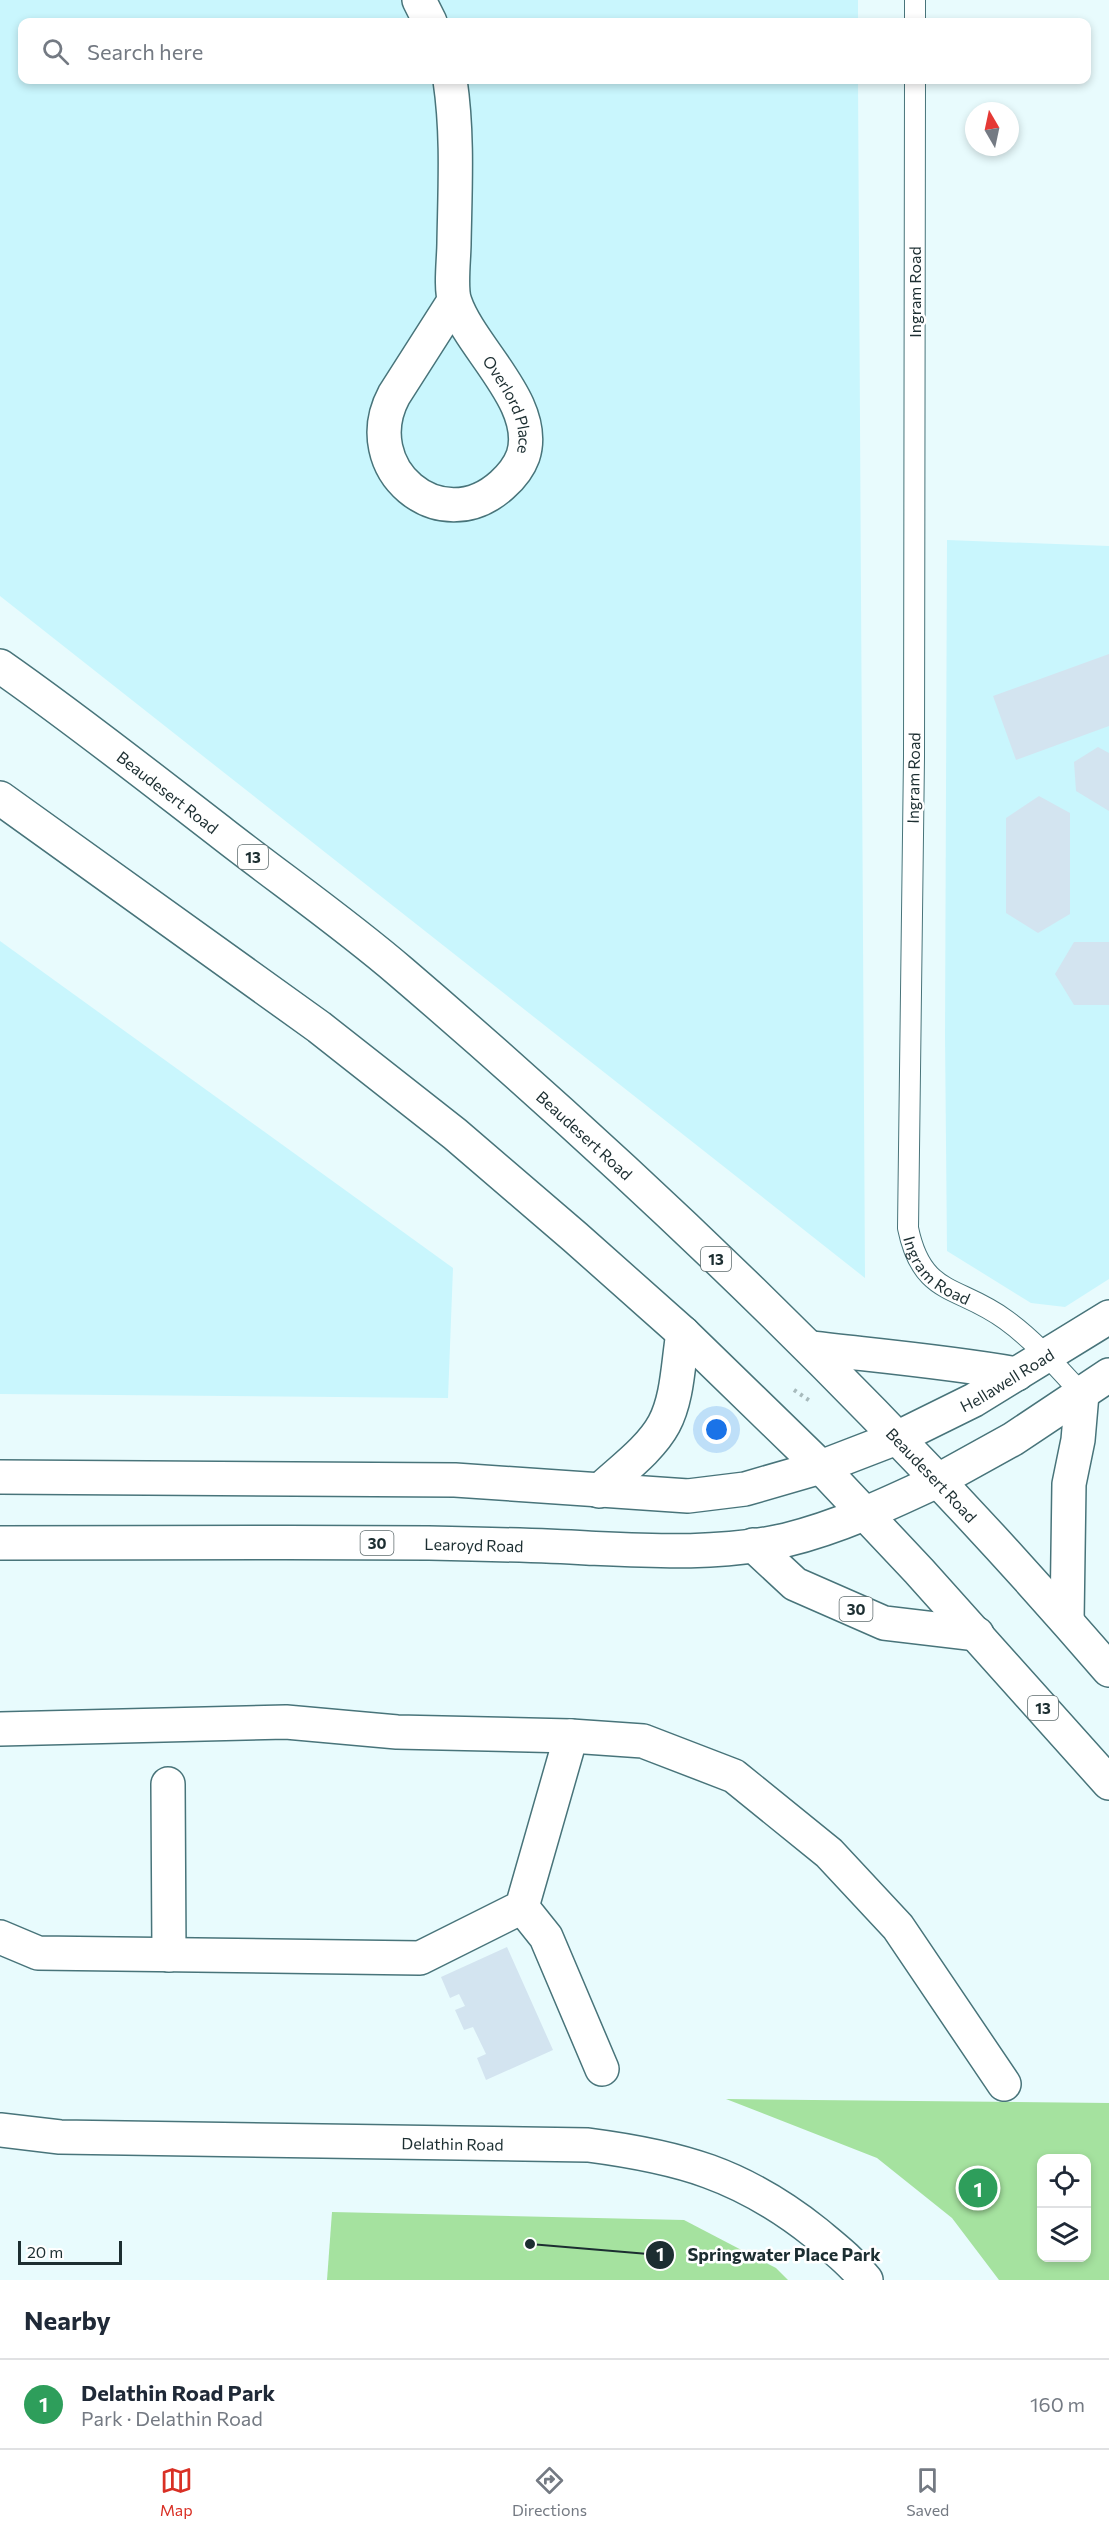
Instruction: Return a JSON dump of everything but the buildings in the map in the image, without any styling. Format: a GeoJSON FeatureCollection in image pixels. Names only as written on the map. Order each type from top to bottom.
{"type":"FeatureCollection","features":[{"type":"Feature","properties":{"kind":"main road"},"geometry":{"type":"LineString","coordinates":[[419,0],[428,18]]}},
{"type":"Feature","properties":{"kind":"main road","name":"Overlord Place"},"geometry":{"type":"LineString","coordinates":[[450,84],[456,138],[454,301],[482,351],[517,403],[525,426],[526,440],[523,455],[508,478],[489,495],[458,504],[429,499],[405,486],[388,461],[383,435],[384,420],[391,401],[454,301]]}},
{"type":"Feature","properties":{"kind":"main road","name":"Beaudesert Road"},"geometry":{"type":"LineString","coordinates":[[0,666],[157,783],[399,970],[621,1169],[811,1348],[899,1437],[1109,1670]]}},
{"type":"Feature","properties":{"kind":"main road","name":"13"},"geometry":{"type":"LineString","coordinates":[[0,798],[319,1027],[446,1126],[682,1333],[821,1467],[866,1514],[1109,1783]]}},
{"type":"Feature","properties":{"kind":"main road","name":"Hellawell Road"},"geometry":{"type":"LineString","coordinates":[[899,1437],[957,1409],[1109,1317]]}},
{"type":"Feature","properties":{"kind":"main road"},"geometry":{"type":"LineString","coordinates":[[599,1491],[653,1441],[663,1427],[672,1404],[682,1333]]}},
{"type":"Feature","properties":{"kind":"main road"},"geometry":{"type":"LineString","coordinates":[[811,1348],[936,1364],[960,1364],[1017,1374]]}},
{"type":"Feature","properties":{"kind":"main road"},"geometry":{"type":"LineString","coordinates":[[937,1481],[1013,1439],[1109,1375]]}},
{"type":"Feature","properties":{"kind":"main road"},"geometry":{"type":"LineString","coordinates":[[1067,1621],[1069,1484],[1078,1440],[1082,1394]]}},
{"type":"Feature","properties":{"kind":"main road"},"geometry":{"type":"LineString","coordinates":[[0,1477],[455,1480],[679,1496],[717,1494],[745,1489],[821,1467],[899,1437]]}},
{"type":"Feature","properties":{"kind":"main road","name":"Learoyd Road"},"geometry":{"type":"LineString","coordinates":[[0,1543],[480,1544],[641,1551],[753,1545],[786,1540],[866,1514],[937,1481]]}},
{"type":"Feature","properties":{"kind":"main road","name":"30"},"geometry":{"type":"LineString","coordinates":[[753,1545],[795,1584],[884,1623],[976,1635]]}},
{"type":"Feature","properties":{"kind":"main road"},"geometry":{"type":"LineString","coordinates":[[0,1729],[286,1722],[397,1732],[571,1736],[643,1741],[734,1776],[829,1853],[898,1927],[1004,2084]]}},
{"type":"Feature","properties":{"kind":"main road"},"geometry":{"type":"LineString","coordinates":[[0,1937],[38,1953],[420,1958],[522,1907],[571,1736]]}},
{"type":"Feature","properties":{"kind":"main road"},"geometry":{"type":"LineString","coordinates":[[168,1784],[169,1955]]}},
{"type":"Feature","properties":{"kind":"main road"},"geometry":{"type":"LineString","coordinates":[[522,1907],[546,1937],[602,2069]]}},
{"type":"Feature","properties":{"kind":"main road","name":"Delathin Road"},"geometry":{"type":"LineString","coordinates":[[0,2130],[60,2137],[588,2145],[642,2152],[697,2166],[758,2191],[793,2215],[852,2262],[866,2280]]}},
{"type":"Feature","properties":{"kind":"lane"},"geometry":{"type":"LineString","coordinates":[[915,0],[915,18]]}},
{"type":"Feature","properties":{"kind":"lane","name":"Ingram Road"},"geometry":{"type":"LineString","coordinates":[[915,84],[914,757],[908,1228],[913,1253],[922,1270],[935,1281],[1006,1319],[1047,1356],[1082,1394]]}},
{"type":"Feature","properties":{"kind":"shaded area"},"geometry":{"type":"Polygon","coordinates":[[[0,0],[858,0],[858,18],[18,18],[18,84],[858,84],[865,1278],[0,596],[0,0]]]}},
{"type":"Feature","properties":{"kind":"shaded area"},"geometry":{"type":"Polygon","coordinates":[[[947,540],[1109,546],[1109,1279],[1065,1307],[1031,1303],[947,1251],[945,1036],[947,540]]]}},
{"type":"Feature","properties":{"kind":"shaded area"},"geometry":{"type":"Polygon","coordinates":[[[0,941],[453,1268],[448,1398],[0,1394],[0,941]]]}},
{"type":"Feature","properties":{"kind":"green space"},"geometry":{"type":"Polygon","coordinates":[[[726,2099],[1109,2103],[1109,2280],[999,2280],[952,2218],[877,2158],[726,2099]]]}},
{"type":"Feature","properties":{"kind":"green space"},"geometry":{"type":"Polygon","coordinates":[[[332,2212],[684,2220],[776,2268],[788,2280],[327,2280],[332,2212]]]}},
{"type":"Feature","properties":{"kind":"place","name":"Delathin Road Park"},"geometry":{"type":"Point","coordinates":[978,2188]}},
{"type":"Feature","properties":{"kind":"place","name":"Springwater Place Park"},"geometry":{"type":"Point","coordinates":[530,2244]}}]}
